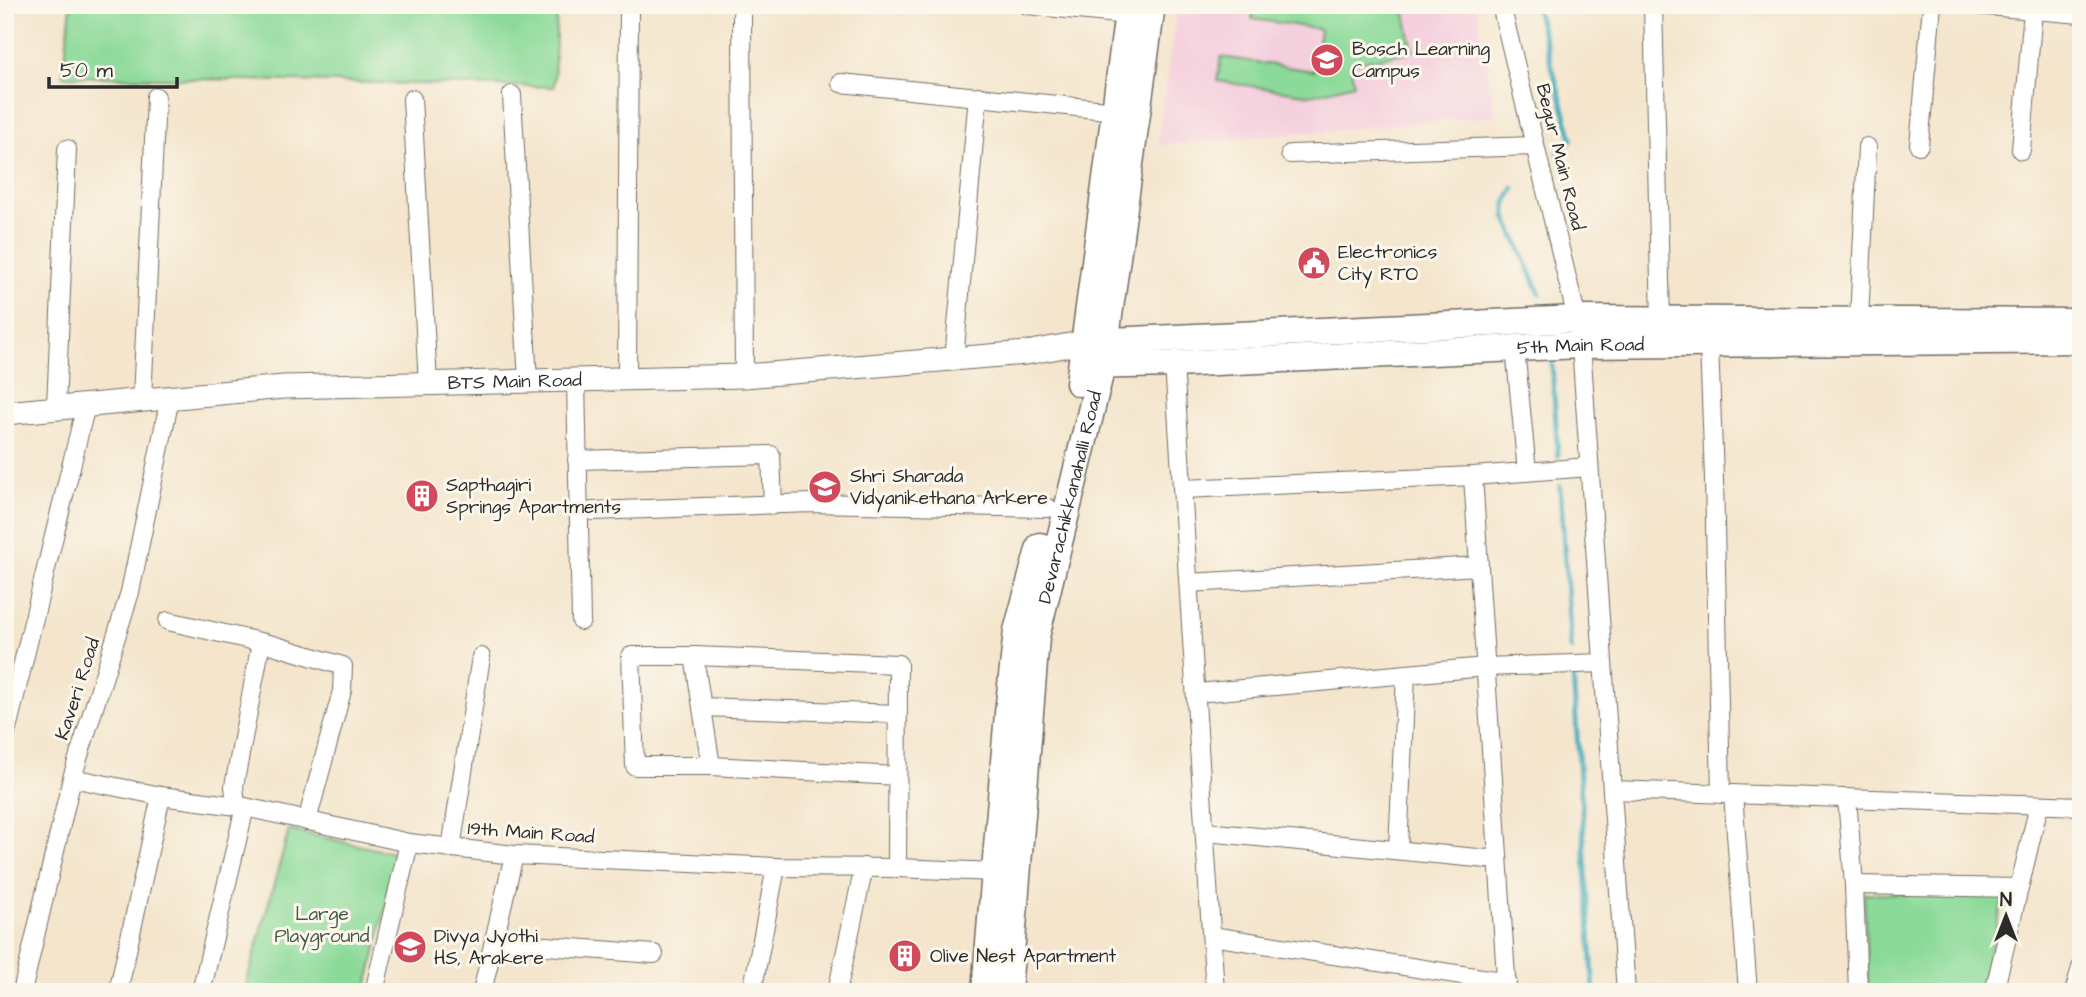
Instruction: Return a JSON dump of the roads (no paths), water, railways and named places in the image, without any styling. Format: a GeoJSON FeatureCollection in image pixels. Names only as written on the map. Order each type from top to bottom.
{"type":"FeatureCollection","features":[{"type":"Feature","properties":{"kind":"main road","name":"Devarachikkanahalli Road"},"geometry":{"type":"LineString","coordinates":[[1007,992],[1036,637],[1094,354],[1139,110],[1152,5]]}},
{"type":"Feature","properties":{"kind":"main road","name":"Devarachikkanahalli Road"},"geometry":{"type":"LineString","coordinates":[[985,992],[1017,631],[1076,403],[1094,354],[1128,10]]}},
{"type":"Feature","properties":{"kind":"main road","name":"5th Main Road"},"geometry":{"type":"LineString","coordinates":[[1094,354],[1579,332],[1661,320],[2081,322]]}},
{"type":"Feature","properties":{"kind":"main road","name":"5th Main Road"},"geometry":{"type":"LineString","coordinates":[[1094,354],[1174,364],[1516,348],[1579,332],[1709,344],[2081,340]]}},
{"type":"Feature","properties":{"kind":"street"},"geometry":{"type":"LineString","coordinates":[[627,380],[629,5]]}},
{"type":"Feature","properties":{"kind":"street"},"geometry":{"type":"LineString","coordinates":[[1027,5],[1128,10]]}},
{"type":"Feature","properties":{"kind":"street","name":"Begur Main Road"},"geometry":{"type":"LineString","coordinates":[[1502,5],[1579,332],[1626,992]]}},
{"type":"Feature","properties":{"kind":"street"},"geometry":{"type":"LineString","coordinates":[[1653,5],[1661,320]]}},
{"type":"Feature","properties":{"kind":"street"},"geometry":{"type":"LineString","coordinates":[[1919,145],[1932,5]]}},
{"type":"Feature","properties":{"kind":"street"},"geometry":{"type":"LineString","coordinates":[[1987,6],[2080,11]]}},
{"type":"Feature","properties":{"kind":"street"},"geometry":{"type":"LineString","coordinates":[[2021,150],[2033,10]]}},
{"type":"Feature","properties":{"kind":"street"},"geometry":{"type":"LineString","coordinates":[[741,15],[744,376]]}},
{"type":"Feature","properties":{"kind":"street"},"geometry":{"type":"LineString","coordinates":[[841,83],[1116,111]]}},
{"type":"Feature","properties":{"kind":"street"},"geometry":{"type":"LineString","coordinates":[[512,95],[528,382]]}},
{"type":"Feature","properties":{"kind":"street"},"geometry":{"type":"LineString","coordinates":[[954,359],[978,96]]}},
{"type":"Feature","properties":{"kind":"street"},"geometry":{"type":"LineString","coordinates":[[142,400],[156,97]]}},
{"type":"Feature","properties":{"kind":"street"},"geometry":{"type":"LineString","coordinates":[[412,99],[428,384]]}},
{"type":"Feature","properties":{"kind":"street"},"geometry":{"type":"LineString","coordinates":[[1290,154],[1535,146]]}},
{"type":"Feature","properties":{"kind":"street"},"geometry":{"type":"LineString","coordinates":[[1860,321],[1867,146]]}},
{"type":"Feature","properties":{"kind":"street"},"geometry":{"type":"LineString","coordinates":[[56,408],[67,149]]}},
{"type":"Feature","properties":{"kind":"street"},"geometry":{"type":"LineString","coordinates":[[1709,344],[1727,794],[1748,992]]}},
{"type":"Feature","properties":{"kind":"street"},"geometry":{"type":"LineString","coordinates":[[1516,348],[1527,472]]}},
{"type":"Feature","properties":{"kind":"street","name":"BTS Main Road"},"geometry":{"type":"LineString","coordinates":[[5,413],[285,387],[744,376],[1026,353],[1094,354]]}},
{"type":"Feature","properties":{"kind":"street"},"geometry":{"type":"LineString","coordinates":[[1174,364],[1215,992]]}},
{"type":"Feature","properties":{"kind":"street"},"geometry":{"type":"LineString","coordinates":[[576,381],[580,621]]}},
{"type":"Feature","properties":{"kind":"street","name":"Kaveri Road"},"geometry":{"type":"LineString","coordinates":[[22,992],[72,778],[131,592],[170,398]]}},
{"type":"Feature","properties":{"kind":"street"},"geometry":{"type":"LineString","coordinates":[[5,737],[86,405]]}},
{"type":"Feature","properties":{"kind":"street"},"geometry":{"type":"LineString","coordinates":[[578,460],[771,455],[773,505]]}},
{"type":"Feature","properties":{"kind":"street"},"geometry":{"type":"LineString","coordinates":[[1183,489],[1472,476],[1589,467]]}},
{"type":"Feature","properties":{"kind":"street"},"geometry":{"type":"LineString","coordinates":[[1212,936],[1507,987],[1472,476]]}},
{"type":"Feature","properties":{"kind":"street"},"geometry":{"type":"LineString","coordinates":[[592,511],[812,503],[1048,508]]}},
{"type":"Feature","properties":{"kind":"street"},"geometry":{"type":"LineString","coordinates":[[1189,583],[1479,566]]}},
{"type":"Feature","properties":{"kind":"street"},"geometry":{"type":"LineString","coordinates":[[168,621],[343,666],[342,691],[307,821]]}},
{"type":"Feature","properties":{"kind":"street"},"geometry":{"type":"LineString","coordinates":[[201,992],[241,807],[234,786],[261,643]]}},
{"type":"Feature","properties":{"kind":"street"},"geometry":{"type":"LineString","coordinates":[[897,776],[711,766],[635,766],[631,656],[898,664],[897,868]]}},
{"type":"Feature","properties":{"kind":"street"},"geometry":{"type":"LineString","coordinates":[[694,656],[711,766]]}},
{"type":"Feature","properties":{"kind":"street"},"geometry":{"type":"LineString","coordinates":[[450,848],[481,657]]}},
{"type":"Feature","properties":{"kind":"street"},"geometry":{"type":"LineString","coordinates":[[1197,693],[1485,667],[1603,663]]}},
{"type":"Feature","properties":{"kind":"street"},"geometry":{"type":"LineString","coordinates":[[1398,850],[1406,674]]}},
{"type":"Feature","properties":{"kind":"street"},"geometry":{"type":"LineString","coordinates":[[702,707],[898,714]]}},
{"type":"Feature","properties":{"kind":"street","name":"19th Main Road"},"geometry":{"type":"LineString","coordinates":[[72,778],[162,796],[241,807],[409,843],[514,855],[776,867],[995,872]]}},
{"type":"Feature","properties":{"kind":"street"},"geometry":{"type":"LineString","coordinates":[[1612,790],[2081,806]]}},
{"type":"Feature","properties":{"kind":"street"},"geometry":{"type":"LineString","coordinates":[[118,992],[162,796]]}},
{"type":"Feature","properties":{"kind":"street"},"geometry":{"type":"LineString","coordinates":[[1847,798],[1858,992]]}},
{"type":"Feature","properties":{"kind":"street"},"geometry":{"type":"LineString","coordinates":[[1994,992],[2039,805]]}},
{"type":"Feature","properties":{"kind":"street"},"geometry":{"type":"LineString","coordinates":[[1206,832],[1499,860]]}},
{"type":"Feature","properties":{"kind":"street"},"geometry":{"type":"LineString","coordinates":[[374,992],[409,843]]}},
{"type":"Feature","properties":{"kind":"street"},"geometry":{"type":"LineString","coordinates":[[482,992],[514,855]]}},
{"type":"Feature","properties":{"kind":"street"},"geometry":{"type":"LineString","coordinates":[[752,992],[776,867]]}},
{"type":"Feature","properties":{"kind":"street"},"geometry":{"type":"LineString","coordinates":[[837,992],[864,867]]}},
{"type":"Feature","properties":{"kind":"street"},"geometry":{"type":"LineString","coordinates":[[1854,885],[2019,888]]}},
{"type":"Feature","properties":{"kind":"street"},"geometry":{"type":"LineString","coordinates":[[494,942],[654,954]]}},
{"type":"Feature","properties":{"kind":"street"},"geometry":{"type":"LineString","coordinates":[[2074,992],[2081,968]]}},
{"type":"Feature","properties":{"kind":"waterway"},"geometry":{"type":"LineString","coordinates":[[1535,5],[1572,139],[1558,153]]}},
{"type":"Feature","properties":{"kind":"waterway"},"geometry":{"type":"LineString","coordinates":[[1514,188],[1506,203],[1506,217],[1540,294]]}},
{"type":"Feature","properties":{"kind":"waterway"},"geometry":{"type":"LineString","coordinates":[[1552,365],[1558,456]]}},
{"type":"Feature","properties":{"kind":"waterway"},"geometry":{"type":"LineString","coordinates":[[1560,486],[1571,649]]}},
{"type":"Feature","properties":{"kind":"waterway"},"geometry":{"type":"LineString","coordinates":[[1573,674],[1594,992]]}},
{"type":"Feature","properties":{"kind":"place","name":"Bosch Learning Campus"},"geometry":{"type":"Point","coordinates":[1327,60]}},
{"type":"Feature","properties":{"kind":"place","name":"Electronics City RTO"},"geometry":{"type":"Point","coordinates":[1314,263]}},
{"type":"Feature","properties":{"kind":"place","name":"Shri Sharada Vidyanikethana Arkere"},"geometry":{"type":"Point","coordinates":[825,487]}},
{"type":"Feature","properties":{"kind":"place","name":"Sapthagiri Springs Apartments"},"geometry":{"type":"Point","coordinates":[422,496]}},
{"type":"Feature","properties":{"kind":"place","name":"Divya Jyothi HS, Arakere"},"geometry":{"type":"Point","coordinates":[410,947]}},
{"type":"Feature","properties":{"kind":"place","name":"Olive Nest Apartment"},"geometry":{"type":"Point","coordinates":[905,956]}},
{"type":"Feature","properties":{"kind":"park label","name":"Large Playground"},"geometry":{"type":"Point","coordinates":[322,925]}}]}
